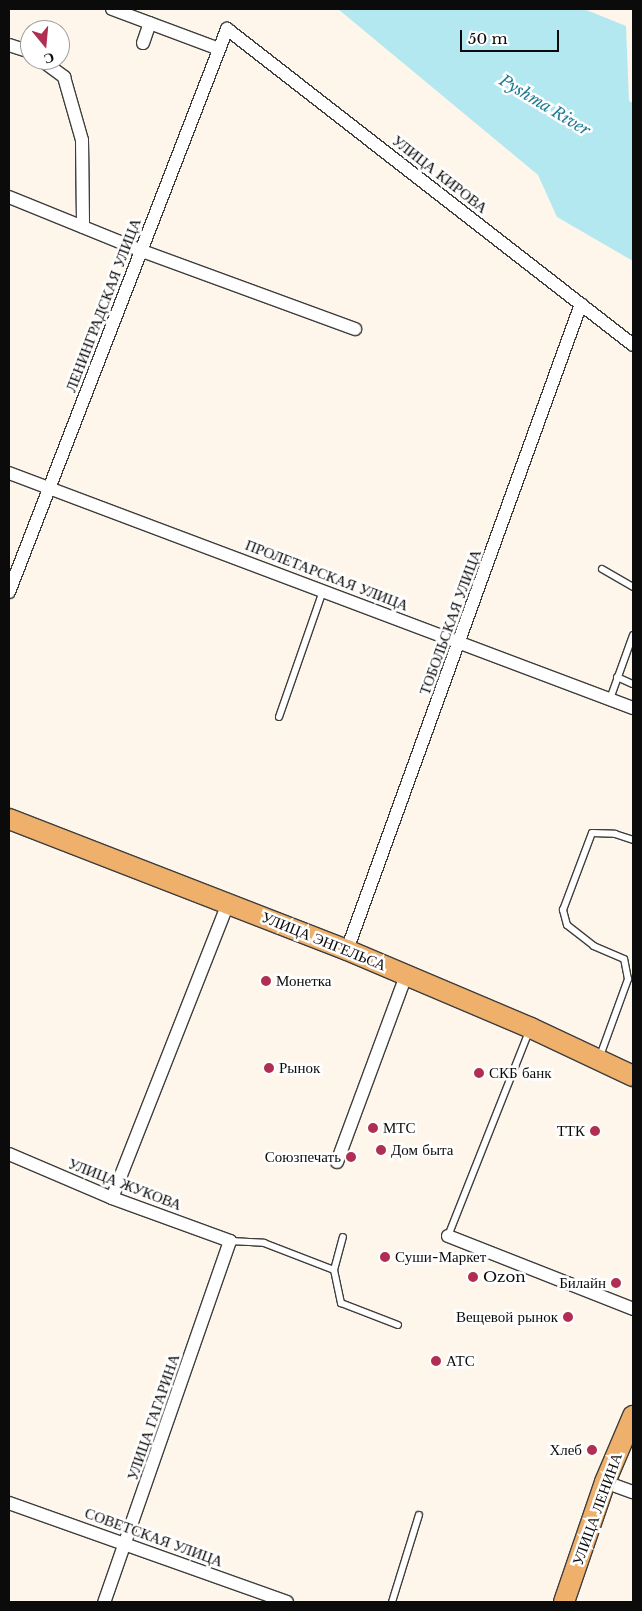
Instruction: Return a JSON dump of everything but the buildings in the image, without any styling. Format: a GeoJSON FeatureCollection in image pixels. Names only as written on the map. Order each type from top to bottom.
{"type":"FeatureCollection","features":[{"type":"Feature","properties":{"kind":"main road","name":"УЛИЦА ЭНГЕЛЬСА"},"geometry":{"type":"LineString","coordinates":[[9,819],[347,950],[531,1028],[633,1076]]}},
{"type":"Feature","properties":{"kind":"main road","name":"УЛИЦА ЛЕНИНА"},"geometry":{"type":"LineString","coordinates":[[564,1602],[605,1482],[633,1416]]}},
{"type":"Feature","properties":{"kind":"street"},"geometry":{"type":"LineString","coordinates":[[112,9],[219,50]]}},
{"type":"Feature","properties":{"kind":"street"},"geometry":{"type":"LineString","coordinates":[[143,43],[150,24]]}},
{"type":"Feature","properties":{"kind":"street","name":"ЛЕНИНГРАДСКАЯ УЛИЦА"},"geometry":{"type":"LineString","coordinates":[[9,592],[227,29]]}},
{"type":"Feature","properties":{"kind":"street","name":"УЛИЦА КИРОВА"},"geometry":{"type":"LineString","coordinates":[[227,29],[633,345]]}},
{"type":"Feature","properties":{"kind":"street"},"geometry":{"type":"LineString","coordinates":[[55,70],[64,77],[82,140],[83,227]]}},
{"type":"Feature","properties":{"kind":"street"},"geometry":{"type":"LineString","coordinates":[[9,197],[142,251],[355,329]]}},
{"type":"Feature","properties":{"kind":"street","name":"ТОБОЛЬСКАЯ УЛИЦА"},"geometry":{"type":"LineString","coordinates":[[347,950],[460,643],[581,304]]}},
{"type":"Feature","properties":{"kind":"street","name":"ПРОЛЕТАРСКАЯ УЛИЦА"},"geometry":{"type":"LineString","coordinates":[[9,473],[633,708]]}},
{"type":"Feature","properties":{"kind":"street"},"geometry":{"type":"LineString","coordinates":[[112,1198],[228,903]]}},
{"type":"Feature","properties":{"kind":"street"},"geometry":{"type":"LineString","coordinates":[[337,1162],[406,975]]}},
{"type":"Feature","properties":{"kind":"street","name":"УЛИЦА ЖУКОВА"},"geometry":{"type":"LineString","coordinates":[[9,1154],[112,1198],[230,1241]]}},
{"type":"Feature","properties":{"kind":"street"},"geometry":{"type":"LineString","coordinates":[[448,1236],[633,1308]]}},
{"type":"Feature","properties":{"kind":"street","name":"УЛИЦА ГАГАРИНА"},"geometry":{"type":"LineString","coordinates":[[104,1602],[126,1544],[230,1241]]}},
{"type":"Feature","properties":{"kind":"street"},"geometry":{"type":"LineString","coordinates":[[605,1482],[633,1492]]}},
{"type":"Feature","properties":{"kind":"street","name":"СОВЕТСКАЯ УЛИЦА"},"geometry":{"type":"LineString","coordinates":[[9,1502],[287,1602]]}},
{"type":"Feature","properties":{"kind":"lane"},"geometry":{"type":"LineString","coordinates":[[602,569],[633,587]]}},
{"type":"Feature","properties":{"kind":"lane"},"geometry":{"type":"LineString","coordinates":[[279,718],[323,591]]}},
{"type":"Feature","properties":{"kind":"lane"},"geometry":{"type":"LineString","coordinates":[[610,699],[633,635]]}},
{"type":"Feature","properties":{"kind":"lane"},"geometry":{"type":"LineString","coordinates":[[617,677],[633,684]]}},
{"type":"Feature","properties":{"kind":"lane"},"geometry":{"type":"LineString","coordinates":[[598,1060],[628,979],[624,959],[594,946],[567,925],[563,910],[592,833],[615,834],[633,840]]}},
{"type":"Feature","properties":{"kind":"lane"},"geometry":{"type":"LineString","coordinates":[[448,1236],[531,1028]]}},
{"type":"Feature","properties":{"kind":"lane"},"geometry":{"type":"LineString","coordinates":[[343,1237],[334,1270],[341,1303],[398,1325]]}},
{"type":"Feature","properties":{"kind":"lane"},"geometry":{"type":"LineString","coordinates":[[230,1241],[264,1243],[334,1270]]}},
{"type":"Feature","properties":{"kind":"lane"},"geometry":{"type":"LineString","coordinates":[[392,1602],[419,1515]]}},
{"type":"Feature","properties":{"kind":"water","name":"Pyshma River"},"geometry":{"type":"Polygon","coordinates":[[[338,9],[584,9],[626,26],[629,101],[633,103],[633,261],[557,217],[538,175],[338,9]]]}},
{"type":"Feature","properties":{"kind":"place","name":"Монетка"},"geometry":{"type":"Point","coordinates":[266,981]}},
{"type":"Feature","properties":{"kind":"place","name":"Рынок"},"geometry":{"type":"Point","coordinates":[269,1068]}},
{"type":"Feature","properties":{"kind":"place","name":"СКБ банк"},"geometry":{"type":"Point","coordinates":[479,1073]}},
{"type":"Feature","properties":{"kind":"place","name":"МТС"},"geometry":{"type":"Point","coordinates":[373,1128]}},
{"type":"Feature","properties":{"kind":"place","name":"ТТК"},"geometry":{"type":"Point","coordinates":[595,1131]}},
{"type":"Feature","properties":{"kind":"place","name":"Дом быта"},"geometry":{"type":"Point","coordinates":[381,1150]}},
{"type":"Feature","properties":{"kind":"place","name":"Союзпечать"},"geometry":{"type":"Point","coordinates":[351,1157]}},
{"type":"Feature","properties":{"kind":"place","name":"Суши-Маркет"},"geometry":{"type":"Point","coordinates":[385,1257]}},
{"type":"Feature","properties":{"kind":"place","name":"Ozon"},"geometry":{"type":"Point","coordinates":[473,1277]}},
{"type":"Feature","properties":{"kind":"place","name":"Билайн"},"geometry":{"type":"Point","coordinates":[616,1283]}},
{"type":"Feature","properties":{"kind":"place","name":"Вещевой рынок"},"geometry":{"type":"Point","coordinates":[568,1317]}},
{"type":"Feature","properties":{"kind":"place","name":"АТС"},"geometry":{"type":"Point","coordinates":[436,1361]}},
{"type":"Feature","properties":{"kind":"place","name":"Хлеб"},"geometry":{"type":"Point","coordinates":[592,1450]}}]}
